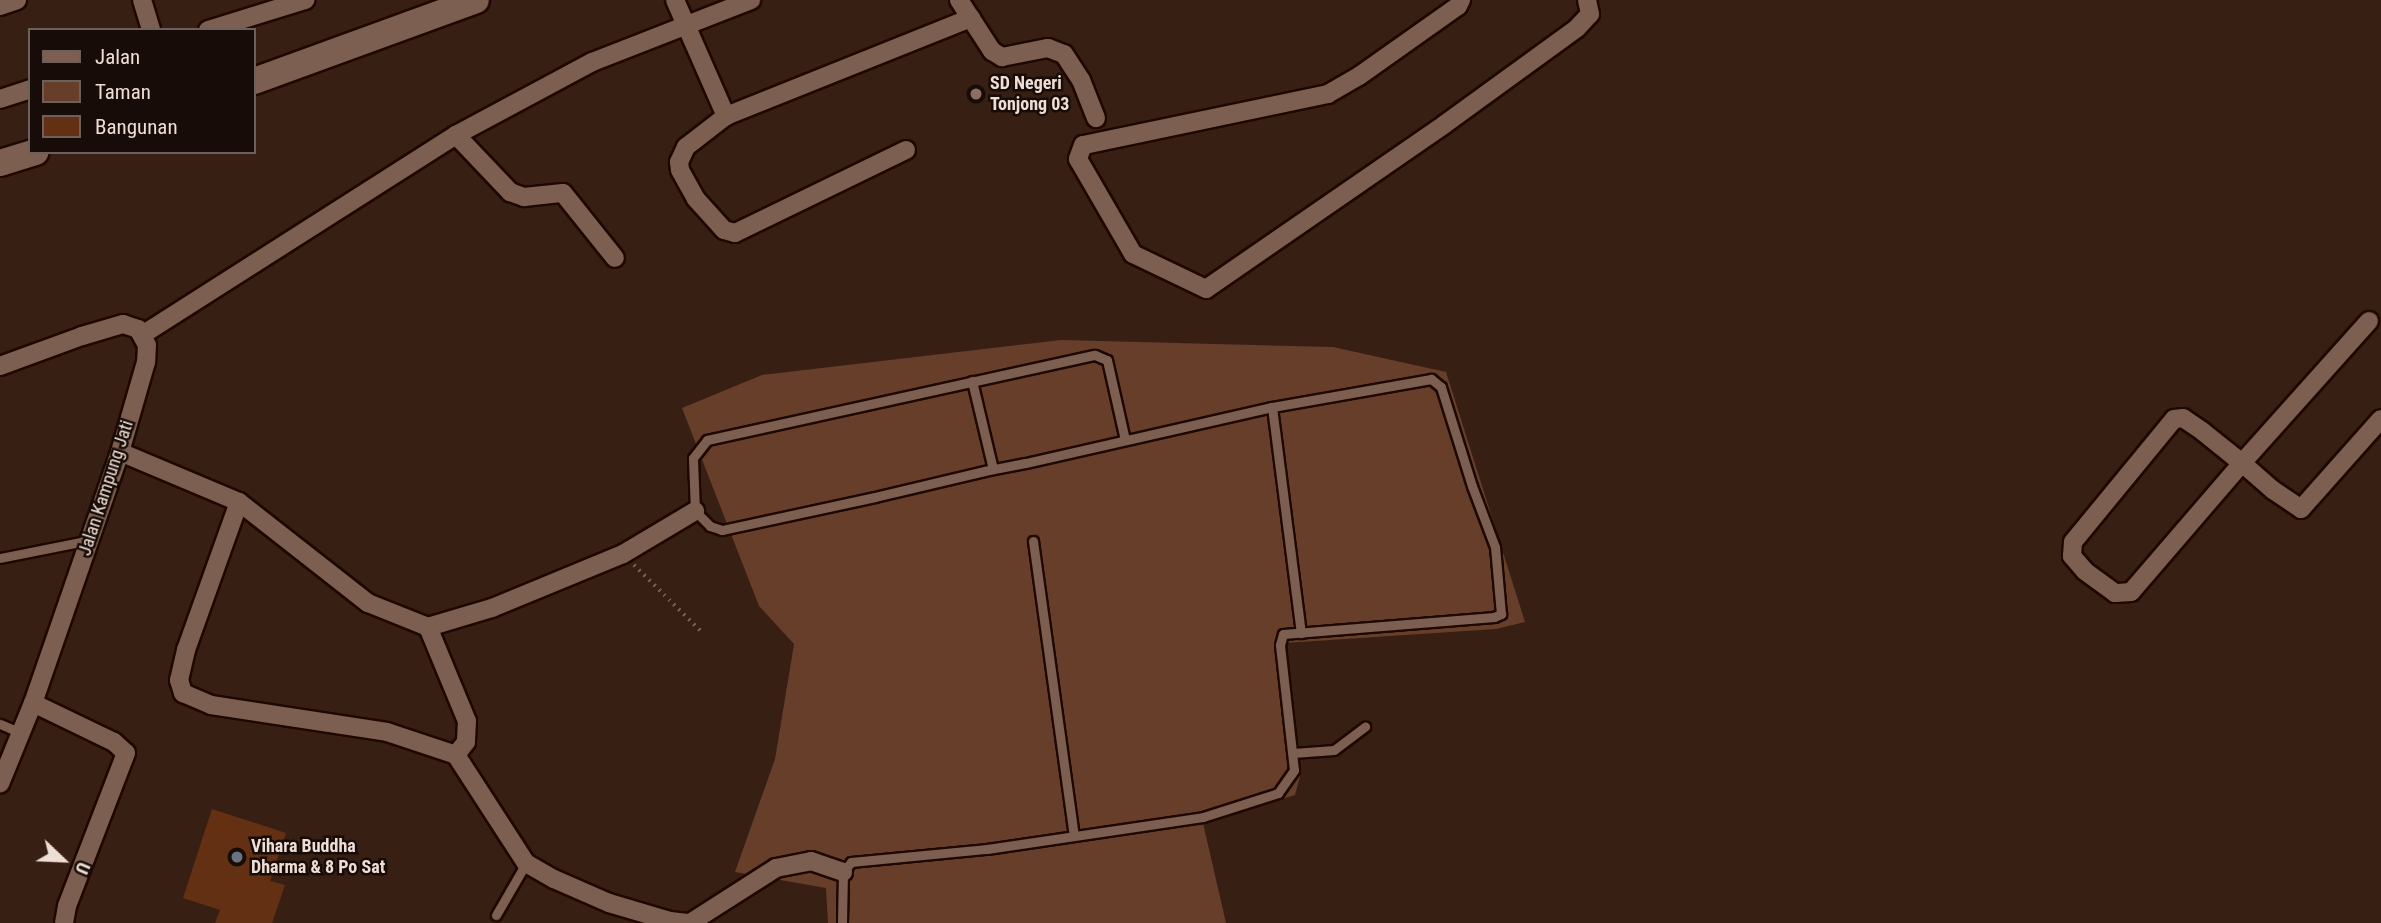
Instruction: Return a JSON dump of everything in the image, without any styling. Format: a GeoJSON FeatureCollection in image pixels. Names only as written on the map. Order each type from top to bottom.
{"type":"FeatureCollection","features":[{"type":"Feature","properties":{"kind":"street"},"geometry":{"type":"LineString","coordinates":[[0,6],[17,0]]}},
{"type":"Feature","properties":{"kind":"street"},"geometry":{"type":"LineString","coordinates":[[142,0],[150,28]]}},
{"type":"Feature","properties":{"kind":"street"},"geometry":{"type":"LineString","coordinates":[[214,28],[305,0]]}},
{"type":"Feature","properties":{"kind":"street"},"geometry":{"type":"LineString","coordinates":[[256,80],[476,0]]}},
{"type":"Feature","properties":{"kind":"street"},"geometry":{"type":"LineString","coordinates":[[675,0],[726,116]]}},
{"type":"Feature","properties":{"kind":"street"},"geometry":{"type":"LineString","coordinates":[[0,366],[111,326],[130,324],[142,335],[456,135],[592,62],[751,0]]}},
{"type":"Feature","properties":{"kind":"street"},"geometry":{"type":"LineString","coordinates":[[959,0],[992,51],[1002,57],[1048,48],[1064,54],[1082,80],[1096,118]]}},
{"type":"Feature","properties":{"kind":"street"},"geometry":{"type":"LineString","coordinates":[[1461,0],[1458,6],[1359,76],[1328,94],[1083,145],[1079,159],[1133,254],[1206,289],[1446,124],[1583,23],[1590,14],[1587,0]]}},
{"type":"Feature","properties":{"kind":"street"},"geometry":{"type":"LineString","coordinates":[[905,150],[739,232],[729,232],[696,199],[680,170],[679,162],[687,147],[726,116],[971,18]]}},
{"type":"Feature","properties":{"kind":"street"},"geometry":{"type":"LineString","coordinates":[[0,99],[28,90]]}},
{"type":"Feature","properties":{"kind":"street"},"geometry":{"type":"LineString","coordinates":[[456,135],[510,191],[524,197],[563,193],[615,258]]}},
{"type":"Feature","properties":{"kind":"street"},"geometry":{"type":"LineString","coordinates":[[0,163],[29,154]]}},
{"type":"Feature","properties":{"kind":"street"},"geometry":{"type":"LineString","coordinates":[[2369,321],[2242,463],[2132,592],[2115,593],[2085,571],[2072,556],[2073,542],[2174,419],[2187,420],[2242,463],[2295,508],[2302,508],[2381,419]]}},
{"type":"Feature","properties":{"kind":"street","name":"Jalan Kampung Jati"},"geometry":{"type":"LineString","coordinates":[[0,784],[33,703],[120,452],[146,362],[147,345],[142,335]]}},
{"type":"Feature","properties":{"kind":"street"},"geometry":{"type":"LineString","coordinates":[[120,452],[239,502],[368,603],[428,627],[492,608],[623,554],[695,511]]}},
{"type":"Feature","properties":{"kind":"street"},"geometry":{"type":"LineString","coordinates":[[239,502],[189,641],[179,680],[183,693],[211,705],[387,732],[456,755],[526,863],[630,915],[690,923],[776,868],[811,861],[843,872]]}},
{"type":"Feature","properties":{"kind":"street"},"geometry":{"type":"LineString","coordinates":[[428,627],[467,721],[466,742],[456,755]]}},
{"type":"Feature","properties":{"kind":"street"},"geometry":{"type":"LineString","coordinates":[[33,703],[114,742],[127,754],[66,906],[64,923]]}},
{"type":"Feature","properties":{"kind":"lane"},"geometry":{"type":"LineString","coordinates":[[842,923],[843,872],[847,864],[987,849],[1203,817],[1278,793],[1294,770],[1280,645],[1283,634],[1498,616],[1502,610],[1499,561],[1441,387],[1434,380],[1272,407],[1125,440],[993,469],[722,530],[710,526],[695,511],[693,458],[707,440],[1101,355],[1107,360],[1125,440]]}},
{"type":"Feature","properties":{"kind":"lane"},"geometry":{"type":"LineString","coordinates":[[972,381],[993,469]]}},
{"type":"Feature","properties":{"kind":"lane"},"geometry":{"type":"LineString","coordinates":[[1272,407],[1301,633]]}},
{"type":"Feature","properties":{"kind":"lane"},"geometry":{"type":"LineString","coordinates":[[0,558],[90,540]]}},
{"type":"Feature","properties":{"kind":"lane"},"geometry":{"type":"LineString","coordinates":[[1033,541],[1074,835]]}},
{"type":"Feature","properties":{"kind":"lane"},"geometry":{"type":"LineString","coordinates":[[0,724],[21,733]]}},
{"type":"Feature","properties":{"kind":"lane"},"geometry":{"type":"LineString","coordinates":[[1293,753],[1334,750],[1365,727]]}},
{"type":"Feature","properties":{"kind":"lane"},"geometry":{"type":"LineString","coordinates":[[496,915],[526,863]]}},
{"type":"Feature","properties":{"kind":"path"},"geometry":{"type":"LineString","coordinates":[[623,554],[702,632]]}},
{"type":"Feature","properties":{"kind":"green space"},"geometry":{"type":"Polygon","coordinates":[[[1061,340],[1333,347],[1446,372],[1525,622],[1496,629],[1285,643],[1300,776],[1295,795],[1203,823],[1226,923],[828,923],[826,888],[735,872],[775,759],[794,644],[759,606],[682,408],[762,375],[1061,340]]]}},
{"type":"Feature","properties":{"kind":"building","name":"Vihara Buddha Dharma & 8 Po Sat"},"geometry":{"type":"Polygon","coordinates":[[[212,809],[286,833],[270,881],[285,885],[272,923],[215,923],[220,910],[183,898],[212,809]]]}},
{"type":"Feature","properties":{"kind":"place","name":"SD Negeri Tonjong 03"},"geometry":{"type":"Point","coordinates":[976,94]}},
{"type":"Feature","properties":{"kind":"place","name":"Vihara Buddha Dharma & 8 Po Sat"},"geometry":{"type":"Point","coordinates":[237,857]}}]}
